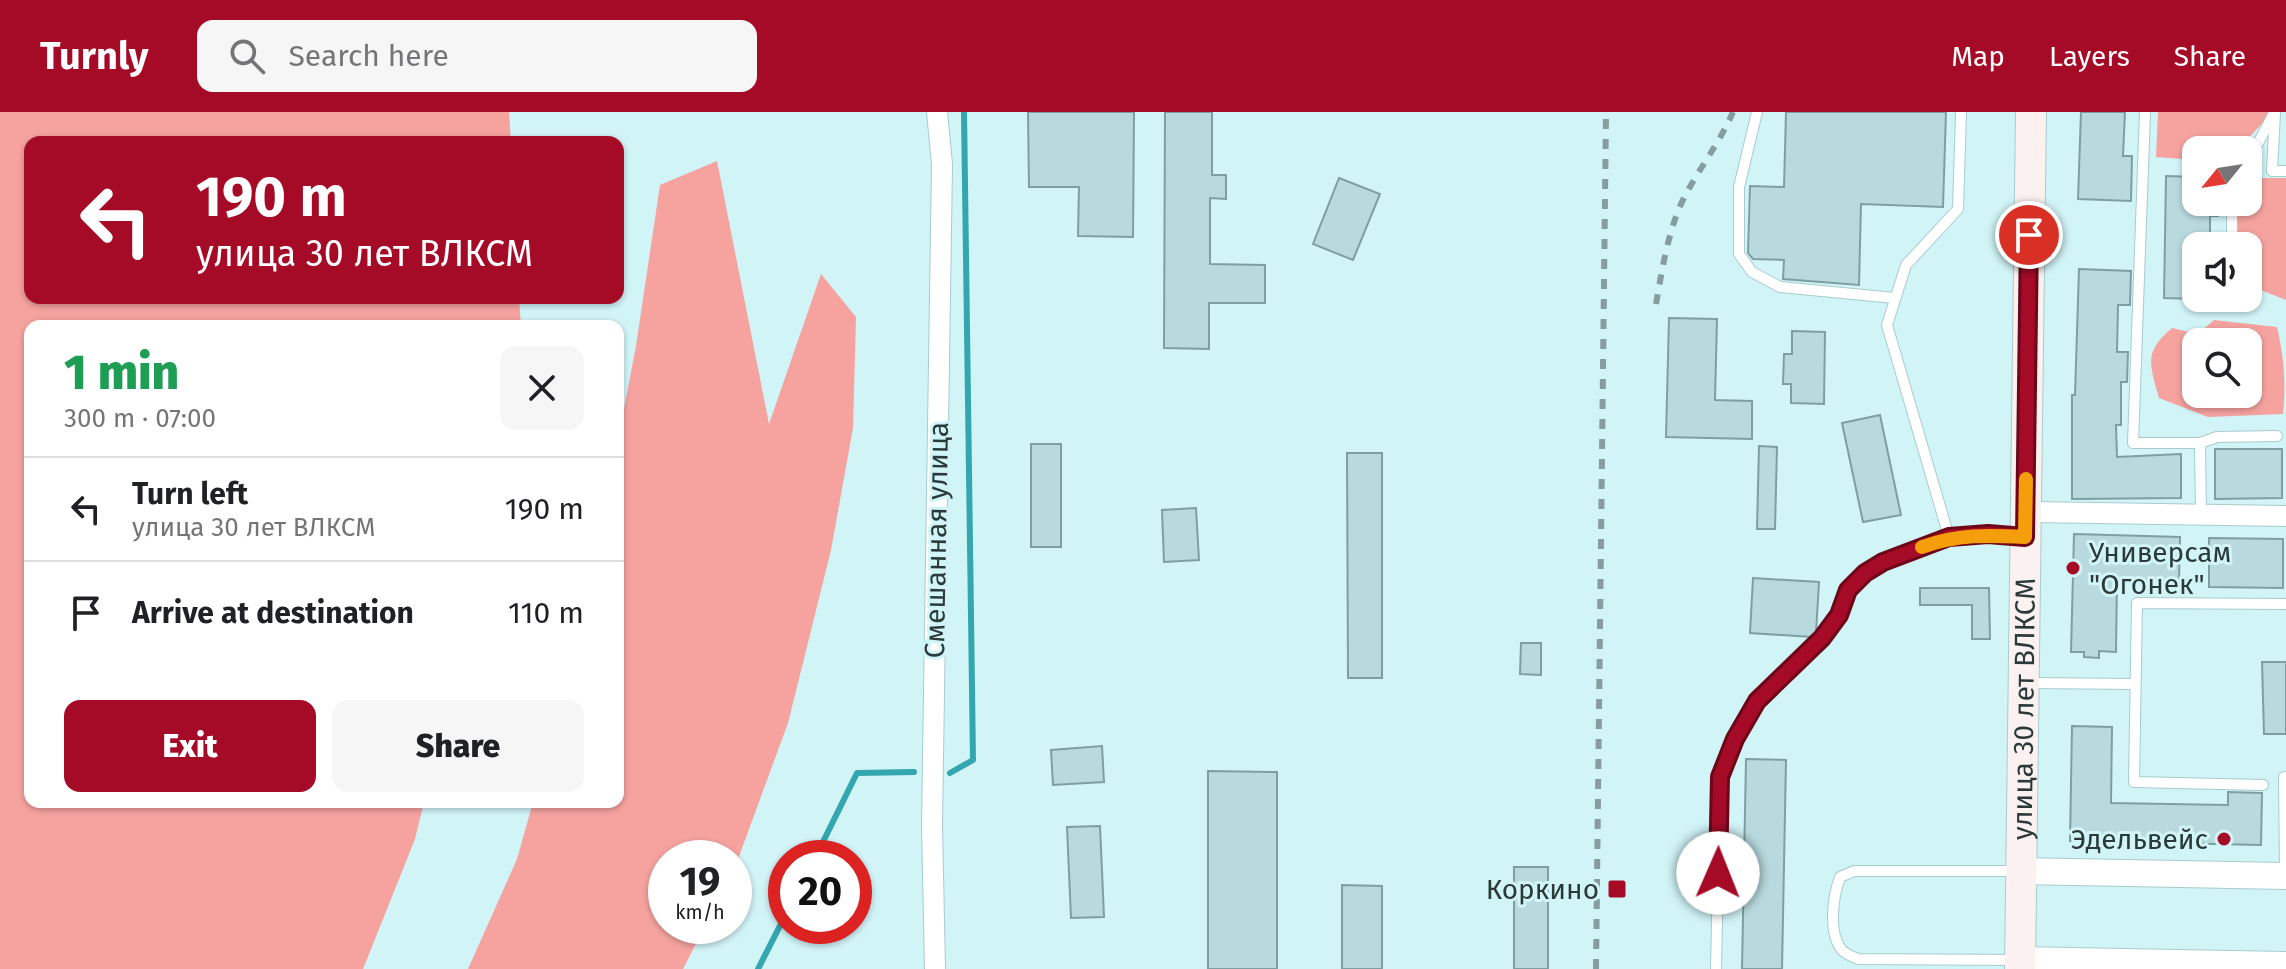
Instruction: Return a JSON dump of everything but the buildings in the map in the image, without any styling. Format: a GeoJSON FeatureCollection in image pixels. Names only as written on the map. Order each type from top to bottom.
{"type":"FeatureCollection","features":[{"type":"Feature","properties":{"kind":"main road","name":"улица 30 лет ВЛКСМ"},"geometry":{"type":"LineString","coordinates":[[2020,965],[2031,112]]}},
{"type":"Feature","properties":{"kind":"street","name":"Смешанная улица"},"geometry":{"type":"LineString","coordinates":[[935,969],[932,824],[942,164],[937,112]]}},
{"type":"Feature","properties":{"kind":"street"},"geometry":{"type":"LineString","coordinates":[[2026,525],[2201,515],[2286,516]]}},
{"type":"Feature","properties":{"kind":"street"},"geometry":{"type":"LineString","coordinates":[[2022,871],[2286,876]]}},
{"type":"Feature","properties":{"kind":"street"},"geometry":{"type":"LineString","coordinates":[[2020,965],[2286,965]]}},
{"type":"Feature","properties":{"kind":"lane"},"geometry":{"type":"LineString","coordinates":[[1757,112],[1739,187],[1739,254],[1752,272],[1780,287],[1895,298]]}},
{"type":"Feature","properties":{"kind":"lane"},"geometry":{"type":"LineString","coordinates":[[1949,537],[1887,325],[1906,265],[1958,209],[1961,112]]}},
{"type":"Feature","properties":{"kind":"lane"},"geometry":{"type":"LineString","coordinates":[[2145,112],[2133,443],[2200,443],[2217,437],[2277,436]]}},
{"type":"Feature","properties":{"kind":"lane"},"geometry":{"type":"LineString","coordinates":[[2262,137],[2275,113]]}},
{"type":"Feature","properties":{"kind":"lane"},"geometry":{"type":"LineString","coordinates":[[2275,113],[2272,171],[2286,171]]}},
{"type":"Feature","properties":{"kind":"lane"},"geometry":{"type":"LineString","coordinates":[[2200,443],[2201,515]]}},
{"type":"Feature","properties":{"kind":"lane"},"geometry":{"type":"LineString","coordinates":[[1716,969],[1720,777],[1735,739],[1757,701],[1822,638],[1839,615],[1848,590],[1865,573],[1905,553],[1949,537],[1988,534],[2026,525]]}},
{"type":"Feature","properties":{"kind":"lane"},"geometry":{"type":"LineString","coordinates":[[2263,785],[2134,782],[2137,603],[2286,604]]}},
{"type":"Feature","properties":{"kind":"lane"},"geometry":{"type":"LineString","coordinates":[[2023,683],[2135,684]]}},
{"type":"Feature","properties":{"kind":"lane"},"geometry":{"type":"LineString","coordinates":[[2286,777],[2286,876]]}},
{"type":"Feature","properties":{"kind":"lane"},"geometry":{"type":"LineString","coordinates":[[2020,965],[1858,959],[1843,952],[1835,937],[1835,892],[1840,877],[1854,871],[2022,871]]}},
{"type":"Feature","properties":{"kind":"shaded area"},"geometry":{"type":"Polygon","coordinates":[[[0,112],[509,112],[511,136],[24,136],[24,304],[519,304],[521,320],[24,320],[24,808],[423,808],[415,839],[363,969],[0,969],[0,112]]]}},
{"type":"Feature","properties":{"kind":"shaded area"},"geometry":{"type":"Polygon","coordinates":[[[2158,112],[2273,112],[2250,136],[2182,136],[2182,159],[2156,157],[2158,112]]]}},
{"type":"Feature","properties":{"kind":"shaded area"},"geometry":{"type":"Polygon","coordinates":[[[717,161],[769,424],[821,274],[856,317],[853,428],[831,550],[788,723],[745,840],[648,840],[648,944],[696,944],[683,969],[468,969],[517,859],[531,808],[624,808],[624,409],[660,185],[717,161]]]}},
{"type":"Feature","properties":{"kind":"shaded area"},"geometry":{"type":"Polygon","coordinates":[[[2262,178],[2286,178],[2286,300],[2262,291],[2262,232],[2234,232],[2236,216],[2262,216],[2262,178]]]}},
{"type":"Feature","properties":{"kind":"shaded area"},"geometry":{"type":"Polygon","coordinates":[[[2214,320],[2277,327],[2284,370],[2283,414],[2208,417],[2185,408],[2262,408],[2262,328],[2205,328],[2214,320]]]}},
{"type":"Feature","properties":{"kind":"shaded area"},"geometry":{"type":"Polygon","coordinates":[[[2172,328],[2182,330],[2182,407],[2159,398],[2152,368],[2156,344],[2172,328]]]}},
{"type":"Feature","properties":{"kind":"waterway"},"geometry":{"type":"LineString","coordinates":[[950,773],[973,760],[964,112]]}},
{"type":"Feature","properties":{"kind":"waterway"},"geometry":{"type":"LineString","coordinates":[[824,840],[857,773],[914,772]]}},
{"type":"Feature","properties":{"kind":"waterway"},"geometry":{"type":"LineString","coordinates":[[758,969],[771,944]]}},
{"type":"Feature","properties":{"kind":"railway"},"geometry":{"type":"LineString","coordinates":[[1596,969],[1606,112]]}},
{"type":"Feature","properties":{"kind":"railway"},"geometry":{"type":"LineString","coordinates":[[1656,304],[1667,248],[1680,206],[1733,112]]}},
{"type":"Feature","properties":{"kind":"slow traffic"},"geometry":{"type":"LineString","coordinates":[[1922,547],[1949,537],[1988,534],[2025,537],[2026,479]]}},
{"type":"Feature","properties":{"kind":"place","name":"Универсам \"Огонек\""},"geometry":{"type":"Point","coordinates":[2073,568]}},
{"type":"Feature","properties":{"kind":"place","name":"Эдельвейс"},"geometry":{"type":"Point","coordinates":[2224,839]}},
{"type":"Feature","properties":{"kind":"place","name":"Коркино"},"geometry":{"type":"Point","coordinates":[1617,889]}},
{"type":"Feature","properties":{"kind":"route"},"geometry":{"type":"LineString","coordinates":[[1718,873],[1720,777],[1735,739],[1757,701],[1822,638],[1839,615],[1848,590],[1865,573],[1883,562],[1949,537],[1988,534],[2025,537],[2029,235]]}}]}
